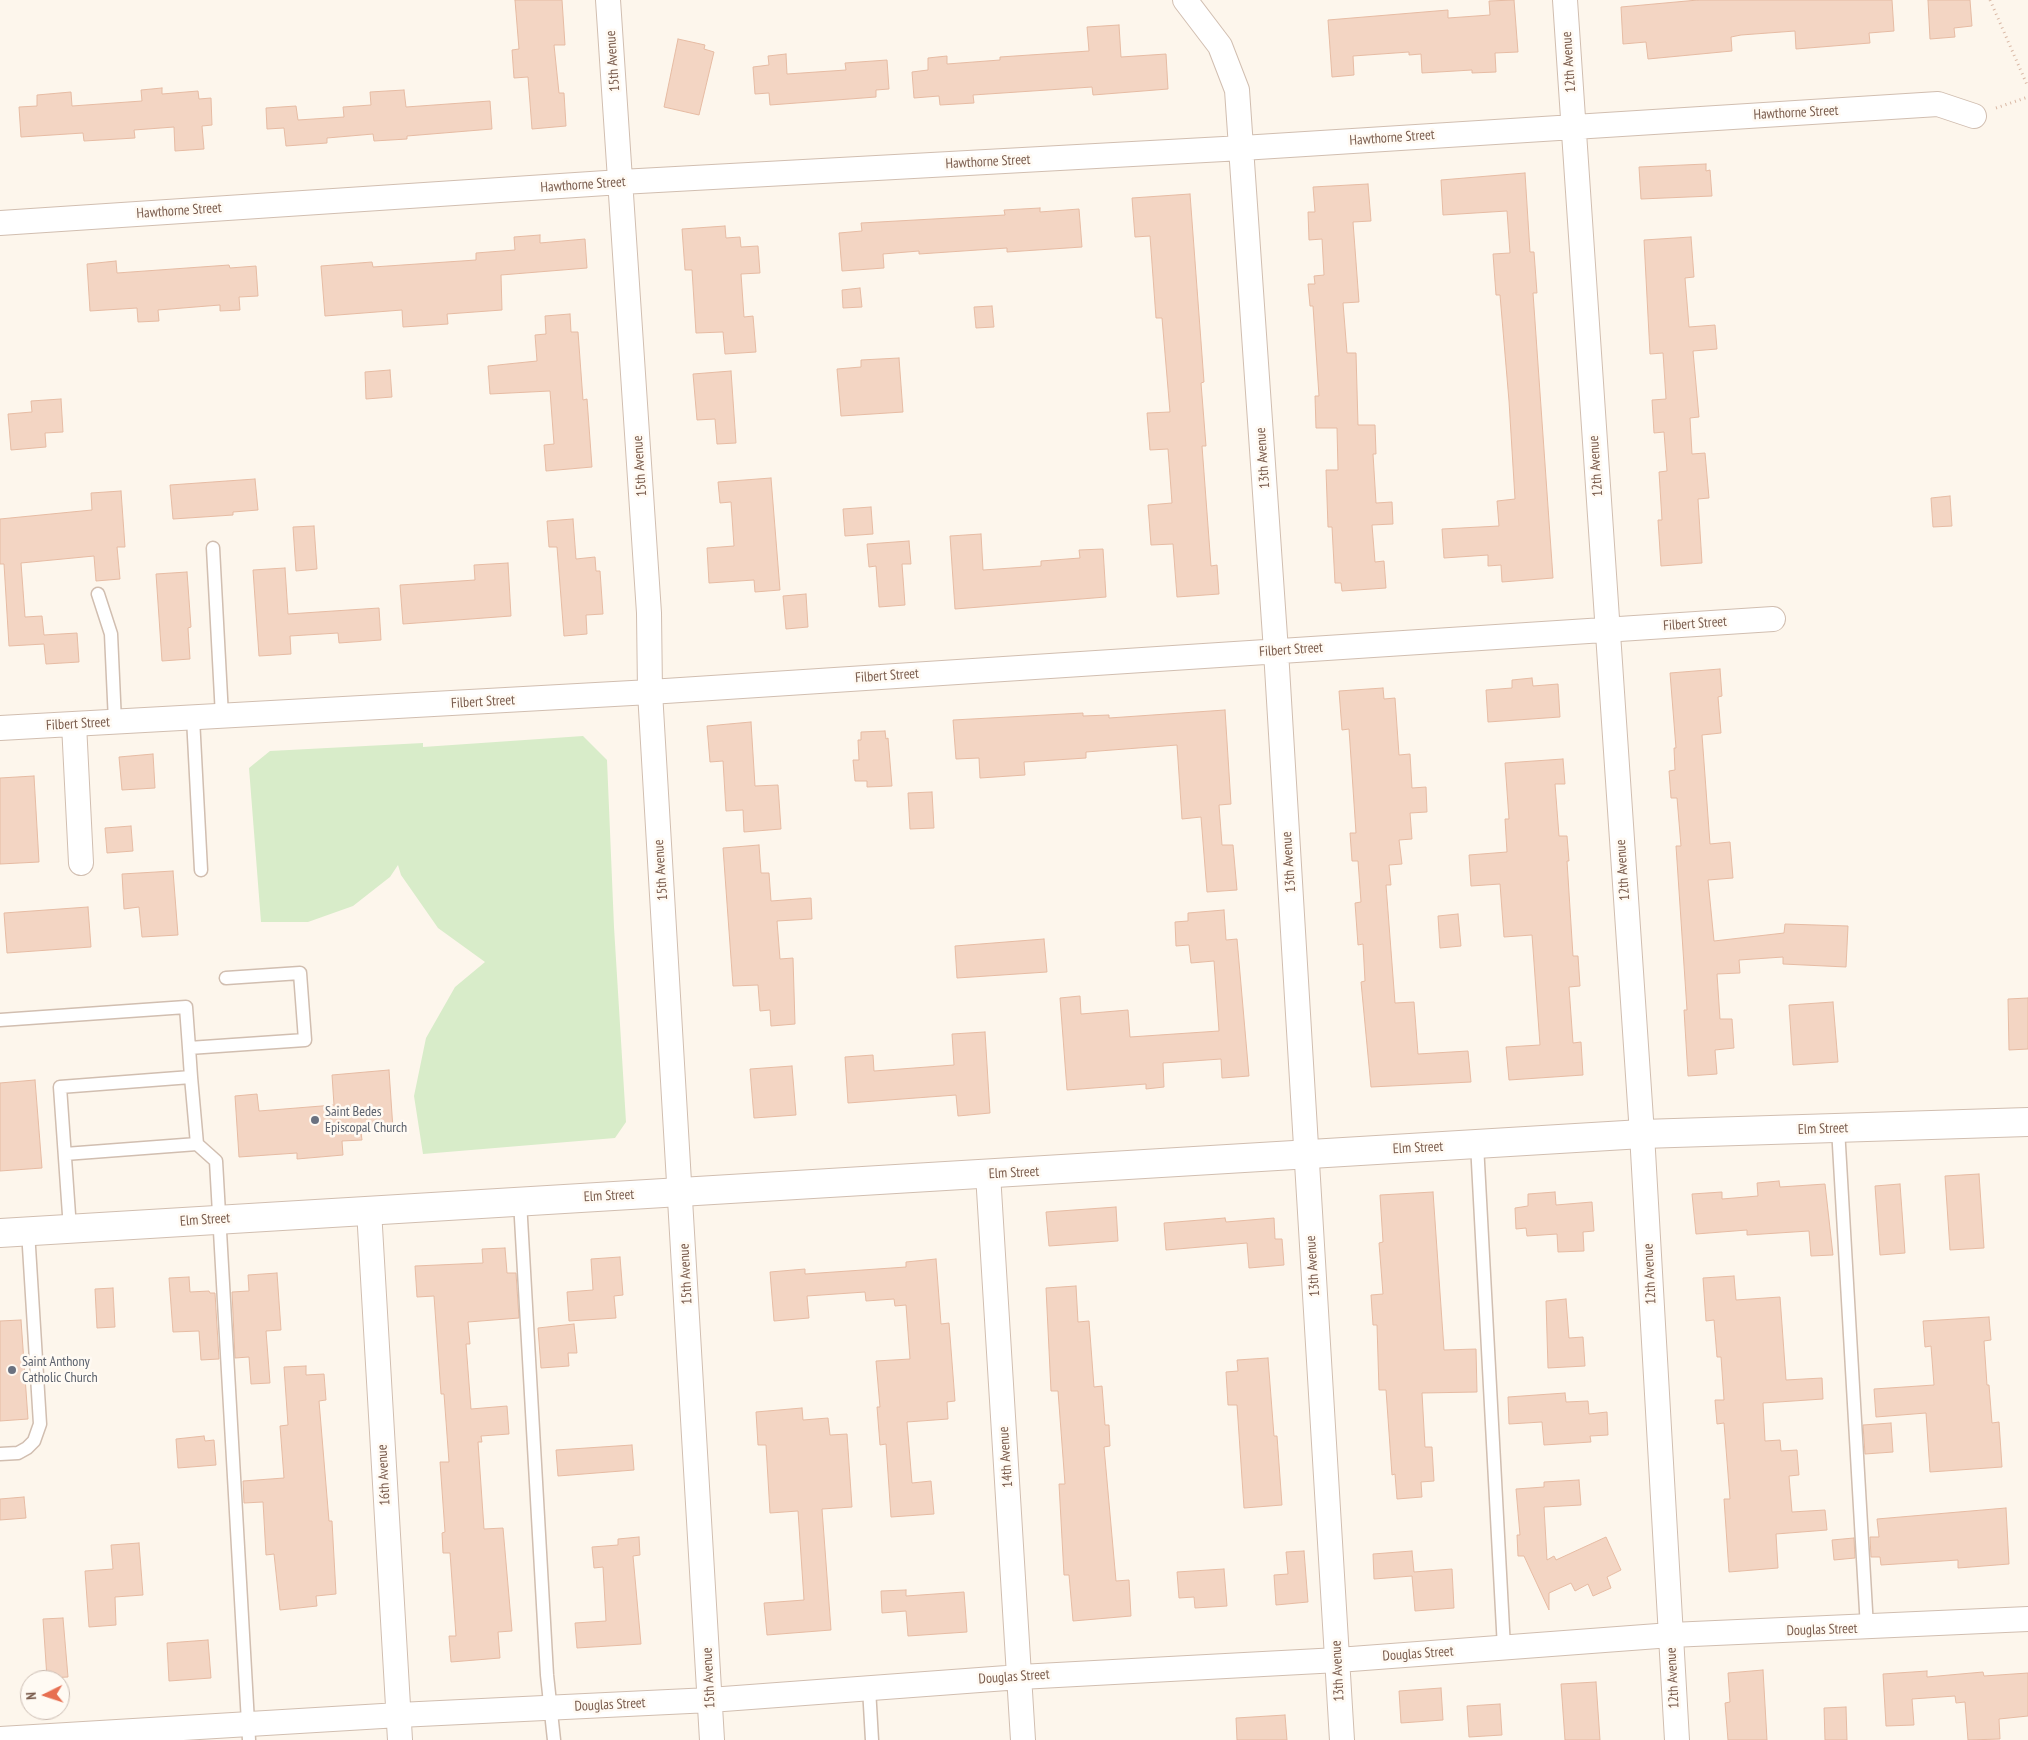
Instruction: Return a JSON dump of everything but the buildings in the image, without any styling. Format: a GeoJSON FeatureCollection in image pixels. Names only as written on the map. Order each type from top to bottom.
{"type":"FeatureCollection","features":[{"type":"Feature","properties":{"kind":"street","name":"15th Avenue"},"geometry":{"type":"LineString","coordinates":[[608,0],[649,613],[650,692],[712,1740]]}},
{"type":"Feature","properties":{"kind":"street","name":"13th Avenue"},"geometry":{"type":"LineString","coordinates":[[1185,0],[1220,46],[1237,90],[1276,651],[1342,1740]]}},
{"type":"Feature","properties":{"kind":"street","name":"12th Avenue"},"geometry":{"type":"LineString","coordinates":[[1565,0],[1642,1134],[1677,1740]]}},
{"type":"Feature","properties":{"kind":"street","name":"Hawthorne Street"},"geometry":{"type":"LineString","coordinates":[[0,222],[621,182],[1242,148],[1938,104],[1974,116]]}},
{"type":"Feature","properties":{"kind":"street","name":"Filbert Street"},"geometry":{"type":"LineString","coordinates":[[0,728],[650,692],[1773,619]]}},
{"type":"Feature","properties":{"kind":"street"},"geometry":{"type":"LineString","coordinates":[[74,724],[80,863]]}},
{"type":"Feature","properties":{"kind":"street","name":"Elm Street"},"geometry":{"type":"LineString","coordinates":[[0,1233],[1642,1134],[2028,1122]]}},
{"type":"Feature","properties":{"kind":"street","name":"14th Avenue"},"geometry":{"type":"LineString","coordinates":[[988,1174],[1023,1740]]}},
{"type":"Feature","properties":{"kind":"street","name":"16th Avenue"},"geometry":{"type":"LineString","coordinates":[[368,1210],[400,1740]]}},
{"type":"Feature","properties":{"kind":"street","name":"Douglas Street"},"geometry":{"type":"LineString","coordinates":[[0,1739],[249,1732],[399,1715],[710,1700],[1020,1676],[1338,1660],[1671,1635],[1866,1628],[2028,1619]]}},
{"type":"Feature","properties":{"kind":"lane"},"geometry":{"type":"LineString","coordinates":[[213,548],[222,716]]}},
{"type":"Feature","properties":{"kind":"lane"},"geometry":{"type":"LineString","coordinates":[[98,594],[111,634],[115,722]]}},
{"type":"Feature","properties":{"kind":"lane"},"geometry":{"type":"LineString","coordinates":[[193,718],[201,870]]}},
{"type":"Feature","properties":{"kind":"lane"},"geometry":{"type":"LineString","coordinates":[[189,1048],[305,1040],[300,973],[226,978]]}},
{"type":"Feature","properties":{"kind":"lane"},"geometry":{"type":"LineString","coordinates":[[0,1020],[186,1007],[197,1144],[216,1161],[249,1732]]}},
{"type":"Feature","properties":{"kind":"lane"},"geometry":{"type":"LineString","coordinates":[[70,1229],[60,1087],[191,1077]]}},
{"type":"Feature","properties":{"kind":"lane"},"geometry":{"type":"LineString","coordinates":[[1838,1128],[1866,1628]]}},
{"type":"Feature","properties":{"kind":"lane"},"geometry":{"type":"LineString","coordinates":[[65,1154],[197,1144]]}},
{"type":"Feature","properties":{"kind":"lane"},"geometry":{"type":"LineString","coordinates":[[1476,1144],[1504,1648]]}},
{"type":"Feature","properties":{"kind":"lane"},"geometry":{"type":"LineString","coordinates":[[520,1201],[550,1708],[554,1740]]}},
{"type":"Feature","properties":{"kind":"lane"},"geometry":{"type":"LineString","coordinates":[[0,1454],[18,1453],[27,1448],[34,1440],[40,1424],[28,1231]]}},
{"type":"Feature","properties":{"kind":"lane"},"geometry":{"type":"LineString","coordinates":[[869,1688],[872,1740]]}},
{"type":"Feature","properties":{"kind":"path"},"geometry":{"type":"LineString","coordinates":[[1990,0],[2028,87]]}},
{"type":"Feature","properties":{"kind":"path"},"geometry":{"type":"LineString","coordinates":[[1974,116],[2028,97]]}},
{"type":"Feature","properties":{"kind":"green space"},"geometry":{"type":"Polygon","coordinates":[[[583,736],[607,760],[614,927],[626,1122],[615,1138],[423,1154],[414,1096],[426,1038],[455,987],[485,962],[438,928],[401,875],[398,865],[390,877],[353,906],[308,922],[261,922],[249,768],[270,751],[423,743],[423,747],[583,736]]]}},
{"type":"Feature","properties":{"kind":"place","name":"Saint Bedes Episcopal Church"},"geometry":{"type":"Point","coordinates":[315,1120]}},
{"type":"Feature","properties":{"kind":"place","name":"Saint Anthony Catholic Church"},"geometry":{"type":"Point","coordinates":[12,1370]}}]}
